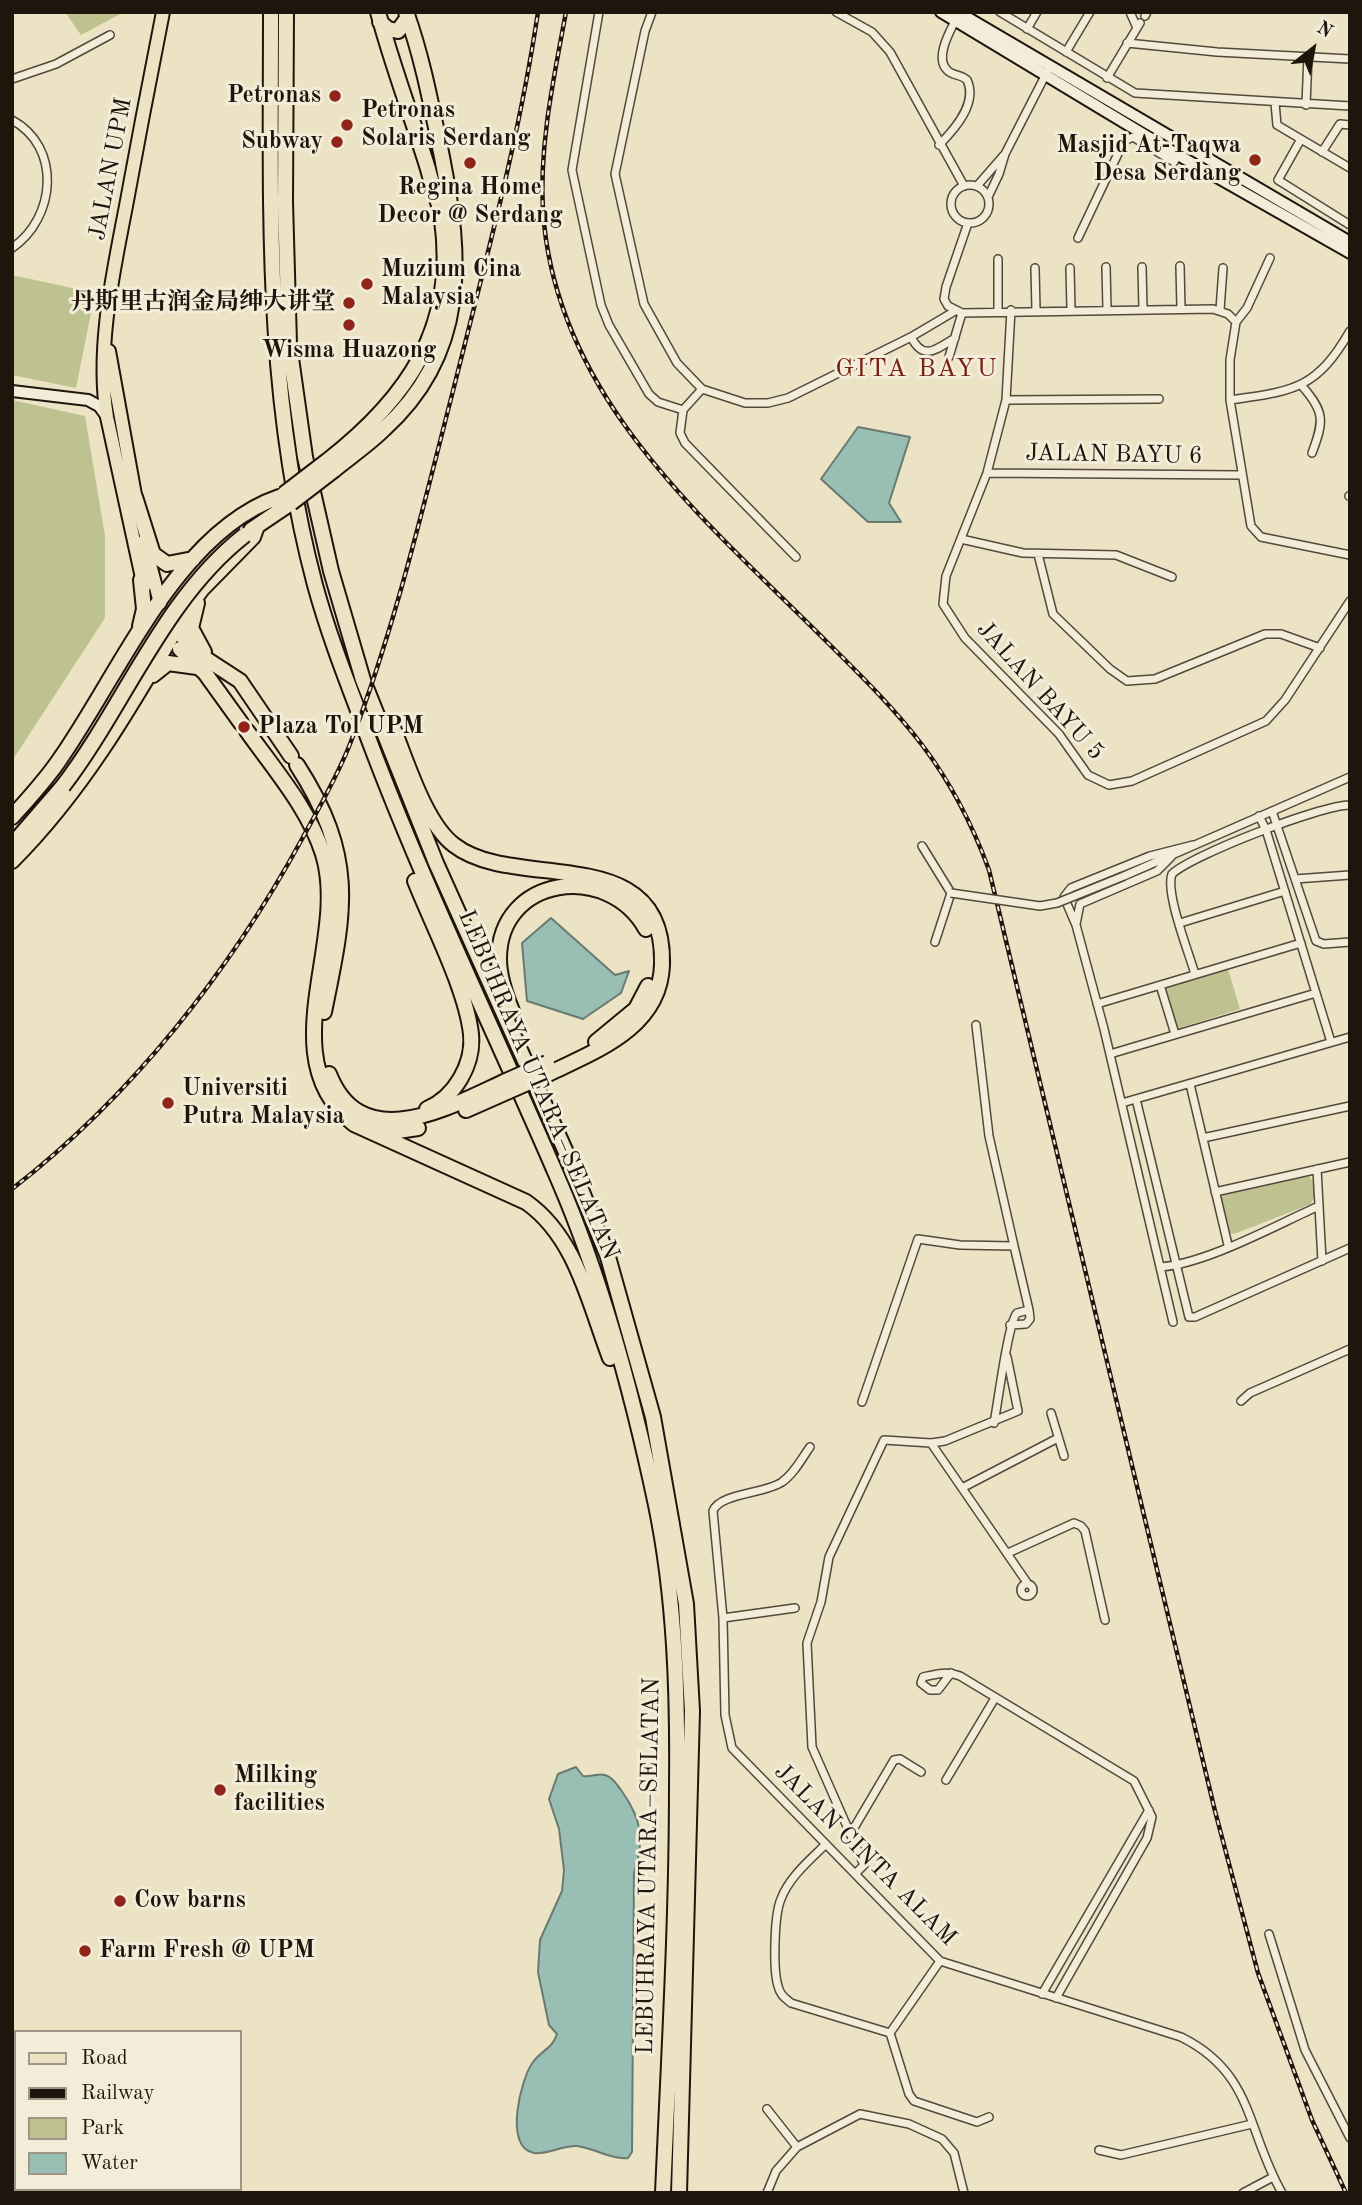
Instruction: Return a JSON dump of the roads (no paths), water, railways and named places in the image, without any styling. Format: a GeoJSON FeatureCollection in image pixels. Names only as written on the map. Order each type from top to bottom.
{"type":"FeatureCollection","features":[{"type":"Feature","properties":{"kind":"highway","name":"LEBUHRAYA UTARA–SELATAN"},"geometry":{"type":"LineString","coordinates":[[271,12],[270,267],[275,346],[298,507],[315,586],[393,808],[561,1184],[593,1267],[657,1509],[670,1602],[677,1703],[677,1868],[663,2193]]}},
{"type":"Feature","properties":{"kind":"highway","name":"LEBUHRAYA UTARA–SELATAN"},"geometry":{"type":"LineString","coordinates":[[286,12],[285,202],[289,344],[311,484],[331,571],[363,680],[448,890],[569,1159],[608,1257],[653,1417],[686,1604],[692,1711],[679,2193]]}},
{"type":"Feature","properties":{"kind":"highway"},"geometry":{"type":"LineString","coordinates":[[379,17],[388,29],[398,31],[407,15]]}},
{"type":"Feature","properties":{"kind":"highway"},"geometry":{"type":"LineString","coordinates":[[12,845],[60,782],[176,594],[210,554],[385,429],[415,395],[434,363],[452,310],[457,268],[454,216],[432,111],[407,15]]}},
{"type":"Feature","properties":{"kind":"highway"},"geometry":{"type":"LineString","coordinates":[[331,465],[404,386],[429,344],[442,295],[442,218],[379,17]]}},
{"type":"Feature","properties":{"kind":"highway"},"geometry":{"type":"LineString","coordinates":[[135,497],[153,554],[167,564],[193,559]]}},
{"type":"Feature","properties":{"kind":"highway"},"geometry":{"type":"LineString","coordinates":[[129,709],[202,589],[253,537],[257,526],[285,498]]}},
{"type":"Feature","properties":{"kind":"highway"},"geometry":{"type":"LineString","coordinates":[[12,817],[59,761],[137,638],[193,559],[208,542],[241,516],[285,498]]}},
{"type":"Feature","properties":{"kind":"highway"},"geometry":{"type":"LineString","coordinates":[[243,531],[257,526]]}},
{"type":"Feature","properties":{"kind":"highway"},"geometry":{"type":"LineString","coordinates":[[137,638],[144,609],[141,580]]}},
{"type":"Feature","properties":{"kind":"highway"},"geometry":{"type":"LineString","coordinates":[[202,589],[191,628],[204,664],[304,814],[323,854],[331,897],[315,1016],[314,1052],[320,1076],[335,1104],[354,1124],[526,1202],[546,1216],[568,1247],[622,1396],[638,1430]]}},
{"type":"Feature","properties":{"kind":"highway"},"geometry":{"type":"LineString","coordinates":[[157,608],[173,633],[204,664],[240,681],[321,804],[338,852],[343,897],[322,1027],[327,1070],[332,1082],[348,1102],[373,1116],[407,1121],[508,1086]]}},
{"type":"Feature","properties":{"kind":"highway"},"geometry":{"type":"LineString","coordinates":[[137,638],[143,634],[156,636],[160,641],[159,657]]}},
{"type":"Feature","properties":{"kind":"highway"},"geometry":{"type":"LineString","coordinates":[[12,862],[44,829],[83,778],[161,666],[174,662],[204,664]]}},
{"type":"Feature","properties":{"kind":"highway"},"geometry":{"type":"LineString","coordinates":[[335,1104],[368,1124],[398,1131],[433,1124],[508,1086],[624,1035],[647,1009],[662,968],[659,936],[652,920],[642,904],[614,883],[580,874],[480,860],[453,845],[436,825],[378,695],[363,680]]}},
{"type":"Feature","properties":{"kind":"highway"},"geometry":{"type":"LineString","coordinates":[[12,832],[60,782]]}},
{"type":"Feature","properties":{"kind":"highway"},"geometry":{"type":"LineString","coordinates":[[393,808],[394,827],[467,1015],[471,1046],[464,1071],[450,1093],[433,1107],[397,1120]]}},
{"type":"Feature","properties":{"kind":"highway"},"geometry":{"type":"LineString","coordinates":[[549,1068],[595,1042],[623,1022],[635,1009],[650,982],[652,953],[641,920],[623,900],[597,888],[568,885],[532,898],[507,927],[499,958],[507,998],[568,1143],[569,1159]]}},
{"type":"Feature","properties":{"kind":"main road","name":"JALAN UPM"},"geometry":{"type":"LineString","coordinates":[[157,608],[141,580],[102,388],[112,276],[163,12]]}},
{"type":"Feature","properties":{"kind":"main road","name":"JALAN UPM"},"geometry":{"type":"LineString","coordinates":[[106,334],[157,608]]}},
{"type":"Feature","properties":{"kind":"street"},"geometry":{"type":"LineString","coordinates":[[599,12],[572,162],[573,178],[604,313],[649,394],[658,402],[683,410]]}},
{"type":"Feature","properties":{"kind":"street"},"geometry":{"type":"LineString","coordinates":[[652,12],[645,31],[615,174],[644,304],[677,363],[702,389],[745,403],[768,403],[788,398],[959,312],[1220,310],[1233,317],[1236,322]]}},
{"type":"Feature","properties":{"kind":"street"},"geometry":{"type":"LineString","coordinates":[[836,12],[872,32],[890,52],[964,186]]}},
{"type":"Feature","properties":{"kind":"street"},"geometry":{"type":"LineString","coordinates":[[941,12],[957,16],[1178,155],[1287,213],[1350,242]]}},
{"type":"Feature","properties":{"kind":"street"},"geometry":{"type":"LineString","coordinates":[[1000,12],[1122,88],[1149,95],[1350,106]]}},
{"type":"Feature","properties":{"kind":"street"},"geometry":{"type":"LineString","coordinates":[[1027,29],[1037,12]]}},
{"type":"Feature","properties":{"kind":"street"},"geometry":{"type":"LineString","coordinates":[[1066,52],[1090,12]]}},
{"type":"Feature","properties":{"kind":"street"},"geometry":{"type":"LineString","coordinates":[[1107,78],[1142,20],[1130,12]]}},
{"type":"Feature","properties":{"kind":"street"},"geometry":{"type":"LineString","coordinates":[[939,145],[961,119],[970,96],[967,80],[947,71],[944,65],[945,43],[957,16]]}},
{"type":"Feature","properties":{"kind":"street"},"geometry":{"type":"LineString","coordinates":[[12,79],[56,64],[110,35]]}},
{"type":"Feature","properties":{"kind":"street"},"geometry":{"type":"LineString","coordinates":[[1127,43],[1350,59]]}},
{"type":"Feature","properties":{"kind":"street"},"geometry":{"type":"LineString","coordinates":[[1306,105],[1308,57]]}},
{"type":"Feature","properties":{"kind":"street"},"geometry":{"type":"LineString","coordinates":[[988,197],[977,187],[964,186],[954,194],[951,205],[959,219],[968,223],[984,217],[989,208],[988,197],[1005,154],[1047,72]]}},
{"type":"Feature","properties":{"kind":"street"},"geometry":{"type":"LineString","coordinates":[[1047,72],[1350,253]]}},
{"type":"Feature","properties":{"kind":"street"},"geometry":{"type":"LineString","coordinates":[[1275,103],[1277,125],[1350,168]]}},
{"type":"Feature","properties":{"kind":"street"},"geometry":{"type":"LineString","coordinates":[[12,120],[33,138],[44,157],[48,191],[36,223],[12,248]]}},
{"type":"Feature","properties":{"kind":"street"},"geometry":{"type":"LineString","coordinates":[[1322,152],[1340,124],[1350,125]]}},
{"type":"Feature","properties":{"kind":"street"},"geometry":{"type":"LineString","coordinates":[[1078,238],[1124,141],[1133,137],[1174,162],[1178,155]]}},
{"type":"Feature","properties":{"kind":"street"},"geometry":{"type":"LineString","coordinates":[[1301,139],[1278,177],[1280,184],[1350,225]]}},
{"type":"Feature","properties":{"kind":"street"},"geometry":{"type":"LineString","coordinates":[[977,187],[1005,154]]}},
{"type":"Feature","properties":{"kind":"street"},"geometry":{"type":"LineString","coordinates":[[1287,213],[1298,195]]}},
{"type":"Feature","properties":{"kind":"street"},"geometry":{"type":"LineString","coordinates":[[959,312],[944,299],[968,223]]}},
{"type":"Feature","properties":{"kind":"street"},"geometry":{"type":"LineString","coordinates":[[1270,258],[1247,307],[1236,322],[1230,360],[1230,400],[1240,475],[1251,526],[1255,533],[1350,555]]}},
{"type":"Feature","properties":{"kind":"street"},"geometry":{"type":"LineString","coordinates":[[998,259],[998,311]]}},
{"type":"Feature","properties":{"kind":"street"},"geometry":{"type":"LineString","coordinates":[[1180,266],[1181,309]]}},
{"type":"Feature","properties":{"kind":"street"},"geometry":{"type":"LineString","coordinates":[[1106,267],[1107,309]]}},
{"type":"Feature","properties":{"kind":"street"},"geometry":{"type":"LineString","coordinates":[[1142,267],[1143,309]]}},
{"type":"Feature","properties":{"kind":"street"},"geometry":{"type":"LineString","coordinates":[[1035,268],[1036,310]]}},
{"type":"Feature","properties":{"kind":"street"},"geometry":{"type":"LineString","coordinates":[[1070,268],[1071,310]]}},
{"type":"Feature","properties":{"kind":"street"},"geometry":{"type":"LineString","coordinates":[[1220,310],[1223,268]]}},
{"type":"Feature","properties":{"kind":"street","name":"JALAN BAYU 5"},"geometry":{"type":"LineString","coordinates":[[1011,310],[1006,400],[987,473],[943,588],[943,604],[965,638],[1059,734],[1080,765],[1098,782],[1120,785],[1132,781],[1266,721],[1285,700],[1350,601]]}},
{"type":"Feature","properties":{"kind":"street"},"geometry":{"type":"LineString","coordinates":[[949,357],[959,312]]}},
{"type":"Feature","properties":{"kind":"street"},"geometry":{"type":"LineString","coordinates":[[1230,400],[1301,386],[1327,366],[1350,331]]}},
{"type":"Feature","properties":{"kind":"street"},"geometry":{"type":"LineString","coordinates":[[911,337],[922,352],[930,351],[955,338]]}},
{"type":"Feature","properties":{"kind":"street"},"geometry":{"type":"LineString","coordinates":[[1301,386],[1317,405],[1322,418],[1312,453]]}},
{"type":"Feature","properties":{"kind":"street"},"geometry":{"type":"LineString","coordinates":[[702,389],[683,410],[680,433],[685,443],[796,557]]}},
{"type":"Feature","properties":{"kind":"street"},"geometry":{"type":"LineString","coordinates":[[12,391],[88,400],[99,406],[107,417]]}},
{"type":"Feature","properties":{"kind":"street"},"geometry":{"type":"LineString","coordinates":[[1006,400],[1158,399]]}},
{"type":"Feature","properties":{"kind":"street","name":"JALAN BAYU 6"},"geometry":{"type":"LineString","coordinates":[[987,473],[1240,475]]}},
{"type":"Feature","properties":{"kind":"street"},"geometry":{"type":"LineString","coordinates":[[961,539],[1013,552],[1116,555],[1172,577]]}},
{"type":"Feature","properties":{"kind":"street"},"geometry":{"type":"LineString","coordinates":[[1038,554],[1053,614],[1110,669],[1127,681],[1156,678],[1265,634],[1281,634],[1320,648]]}},
{"type":"Feature","properties":{"kind":"street"},"geometry":{"type":"LineString","coordinates":[[951,893],[1040,906],[1057,903],[1350,778]]}},
{"type":"Feature","properties":{"kind":"street"},"geometry":{"type":"LineString","coordinates":[[1195,974],[1170,880],[1172,874],[1278,825],[1328,806],[1350,805]]}},
{"type":"Feature","properties":{"kind":"street"},"geometry":{"type":"LineString","coordinates":[[1272,811],[1316,941],[1324,944],[1350,942]]}},
{"type":"Feature","properties":{"kind":"street"},"geometry":{"type":"LineString","coordinates":[[1259,816],[1266,830],[1331,1042]]}},
{"type":"Feature","properties":{"kind":"street"},"geometry":{"type":"LineString","coordinates":[[1173,1322],[1110,1055],[1076,925],[1066,905],[1065,891],[1150,856],[1193,845]]}},
{"type":"Feature","properties":{"kind":"street"},"geometry":{"type":"LineString","coordinates":[[922,846],[951,893],[935,942]]}},
{"type":"Feature","properties":{"kind":"street"},"geometry":{"type":"LineString","coordinates":[[1076,925],[1080,904],[1157,871],[1174,854]]}},
{"type":"Feature","properties":{"kind":"street"},"geometry":{"type":"LineString","coordinates":[[1295,879],[1350,875]]}},
{"type":"Feature","properties":{"kind":"street"},"geometry":{"type":"LineString","coordinates":[[1180,923],[1285,891]]}},
{"type":"Feature","properties":{"kind":"street"},"geometry":{"type":"LineString","coordinates":[[1097,1004],[1301,943]]}},
{"type":"Feature","properties":{"kind":"street"},"geometry":{"type":"LineString","coordinates":[[1160,985],[1175,1034]]}},
{"type":"Feature","properties":{"kind":"street"},"geometry":{"type":"LineString","coordinates":[[1110,1055],[1316,993]]}},
{"type":"Feature","properties":{"kind":"street"},"geometry":{"type":"LineString","coordinates":[[976,1026],[989,1136],[1029,1310],[1030,1319],[1026,1324],[1010,1325]]}},
{"type":"Feature","properties":{"kind":"street"},"geometry":{"type":"LineString","coordinates":[[1122,1103],[1350,1037]]}},
{"type":"Feature","properties":{"kind":"street"},"geometry":{"type":"LineString","coordinates":[[1190,1084],[1228,1245]]}},
{"type":"Feature","properties":{"kind":"street"},"geometry":{"type":"LineString","coordinates":[[1136,1099],[1185,1312],[1189,1317],[1195,1317],[1350,1248]]}},
{"type":"Feature","properties":{"kind":"street"},"geometry":{"type":"LineString","coordinates":[[1203,1139],[1350,1105]]}},
{"type":"Feature","properties":{"kind":"street"},"geometry":{"type":"LineString","coordinates":[[1215,1192],[1350,1162]]}},
{"type":"Feature","properties":{"kind":"street"},"geometry":{"type":"LineString","coordinates":[[1317,1169],[1322,1261]]}},
{"type":"Feature","properties":{"kind":"street"},"geometry":{"type":"LineString","coordinates":[[1160,1267],[1175,1266],[1320,1206]]}},
{"type":"Feature","properties":{"kind":"street"},"geometry":{"type":"LineString","coordinates":[[862,1402],[918,1239],[960,1245],[1014,1246]]}},
{"type":"Feature","properties":{"kind":"street"},"geometry":{"type":"LineString","coordinates":[[994,1423],[1007,1357],[1010,1325],[1017,1312],[1029,1310]]}},
{"type":"Feature","properties":{"kind":"street"},"geometry":{"type":"LineString","coordinates":[[1241,1401],[1250,1393],[1350,1349]]}},
{"type":"Feature","properties":{"kind":"street"},"geometry":{"type":"LineString","coordinates":[[856,1874],[864,1865],[812,1747],[807,1643],[821,1602],[829,1558],[884,1440],[931,1443],[962,1436],[1019,1410],[1007,1357]]}},
{"type":"Feature","properties":{"kind":"street"},"geometry":{"type":"LineString","coordinates":[[1051,1413],[1064,1456]]}},
{"type":"Feature","properties":{"kind":"street"},"geometry":{"type":"LineString","coordinates":[[962,1488],[1058,1438]]}},
{"type":"Feature","properties":{"kind":"street"},"geometry":{"type":"LineString","coordinates":[[931,1443],[1028,1584]]}},
{"type":"Feature","properties":{"kind":"street","name":"JALAN CINTA ALAM"},"geometry":{"type":"LineString","coordinates":[[810,1447],[788,1477],[779,1484],[716,1505],[713,1511],[723,1618],[725,1715],[732,1748],[940,1961],[1181,2037],[1205,2049],[1226,2069],[1241,2093],[1273,2177],[1282,2193]]}},
{"type":"Feature","properties":{"kind":"street"},"geometry":{"type":"LineString","coordinates":[[1008,1553],[1074,1523],[1081,1525],[1105,1620]]}},
{"type":"Feature","properties":{"kind":"street"},"geometry":{"type":"LineString","coordinates":[[723,1618],[795,1608]]}},
{"type":"Feature","properties":{"kind":"street"},"geometry":{"type":"LineString","coordinates":[[951,1673],[1134,1781],[1149,1810],[1152,1825],[1147,1838],[1056,1998]]}},
{"type":"Feature","properties":{"kind":"street"},"geometry":{"type":"LineString","coordinates":[[946,1780],[995,1698]]}},
{"type":"Feature","properties":{"kind":"street"},"geometry":{"type":"LineString","coordinates":[[851,1833],[894,1760],[900,1759],[921,1772]]}},
{"type":"Feature","properties":{"kind":"street"},"geometry":{"type":"LineString","coordinates":[[1042,1994],[1149,1810]]}},
{"type":"Feature","properties":{"kind":"street"},"geometry":{"type":"LineString","coordinates":[[1136,1832],[1147,1838]]}},
{"type":"Feature","properties":{"kind":"street"},"geometry":{"type":"LineString","coordinates":[[827,1844],[798,1873],[781,1899],[777,1915],[777,1983],[781,1995],[791,2003],[890,2033]]}},
{"type":"Feature","properties":{"kind":"street"},"geometry":{"type":"LineString","coordinates":[[1269,1934],[1305,2050],[1350,2138]]}},
{"type":"Feature","properties":{"kind":"street"},"geometry":{"type":"LineString","coordinates":[[890,2033],[940,1961]]}},
{"type":"Feature","properties":{"kind":"street"},"geometry":{"type":"LineString","coordinates":[[890,2033],[909,2094],[914,2101],[977,2122],[989,2117]]}},
{"type":"Feature","properties":{"kind":"street"},"geometry":{"type":"LineString","coordinates":[[767,2109],[797,2147]]}},
{"type":"Feature","properties":{"kind":"street"},"geometry":{"type":"LineString","coordinates":[[767,2193],[776,2171],[797,2147],[860,2113],[909,2124],[949,2144],[964,2193]]}},
{"type":"Feature","properties":{"kind":"street"},"geometry":{"type":"LineString","coordinates":[[1100,2150],[1121,2155],[1252,2124]]}},
{"type":"Feature","properties":{"kind":"street"},"geometry":{"type":"LineString","coordinates":[[1243,2193],[1273,2177]]}},
{"type":"Feature","properties":{"kind":"water"},"geometry":{"type":"Polygon","coordinates":[[[858,427],[910,437],[889,503],[901,522],[868,522],[821,479],[858,427]]]}},
{"type":"Feature","properties":{"kind":"water"},"geometry":{"type":"Polygon","coordinates":[[[551,918],[615,975],[629,971],[621,993],[583,1019],[527,1001],[522,943],[551,918]]]}},
{"type":"Feature","properties":{"kind":"water"},"geometry":{"type":"Polygon","coordinates":[[[576,1767],[583,1776],[603,1775],[613,1779],[628,1801],[639,1830],[640,1850],[634,1873],[632,2152],[628,2158],[577,2146],[534,2153],[525,2148],[519,2139],[517,2126],[517,2112],[528,2070],[536,2058],[553,2043],[557,2034],[549,2025],[538,1972],[540,1940],[562,1891],[564,1870],[559,1829],[549,1799],[558,1774],[576,1767]]]}},
{"type":"Feature","properties":{"kind":"railway"},"geometry":{"type":"LineString","coordinates":[[12,1189],[98,1114],[175,1029],[210,983],[274,888],[345,756],[395,612],[419,522],[501,201],[538,12]]}},
{"type":"Feature","properties":{"kind":"railway"},"geometry":{"type":"LineString","coordinates":[[566,12],[545,136],[542,186],[543,211],[554,278],[575,339],[606,397],[643,450],[732,548],[879,694],[922,745],[958,801],[989,870],[1215,1811],[1258,1973],[1312,2120],[1346,2193]]}},
{"type":"Feature","properties":{"kind":"place","name":"Petronas"},"geometry":{"type":"Point","coordinates":[335,96]}},
{"type":"Feature","properties":{"kind":"place","name":"Petronas Solaris Serdang"},"geometry":{"type":"Point","coordinates":[347,125]}},
{"type":"Feature","properties":{"kind":"place","name":"Subway"},"geometry":{"type":"Point","coordinates":[337,142]}},
{"type":"Feature","properties":{"kind":"place","name":"Masjid At-Taqwa Desa Serdang"},"geometry":{"type":"Point","coordinates":[1255,160]}},
{"type":"Feature","properties":{"kind":"place","name":"Regina Home Decor @ Serdang"},"geometry":{"type":"Point","coordinates":[470,163]}},
{"type":"Feature","properties":{"kind":"place","name":"Muzium Cina Malaysia"},"geometry":{"type":"Point","coordinates":[367,284]}},
{"type":"Feature","properties":{"kind":"place","name":"丹斯里古润金局绅大讲堂"},"geometry":{"type":"Point","coordinates":[349,303]}},
{"type":"Feature","properties":{"kind":"place","name":"Wisma Huazong"},"geometry":{"type":"Point","coordinates":[349,325]}},
{"type":"Feature","properties":{"kind":"place","name":"Plaza Tol UPM"},"geometry":{"type":"Point","coordinates":[244,727]}},
{"type":"Feature","properties":{"kind":"place","name":"Universiti Putra Malaysia"},"geometry":{"type":"Point","coordinates":[168,1103]}},
{"type":"Feature","properties":{"kind":"place","name":"Milking facilities"},"geometry":{"type":"Point","coordinates":[220,1790]}},
{"type":"Feature","properties":{"kind":"place","name":"Cow barns"},"geometry":{"type":"Point","coordinates":[120,1901]}},
{"type":"Feature","properties":{"kind":"place","name":"Farm Fresh @ UPM"},"geometry":{"type":"Point","coordinates":[85,1951]}},
{"type":"Feature","properties":{"kind":"district","name":"GITA BAYU"},"geometry":{"type":"Point","coordinates":[917,369]}}]}
